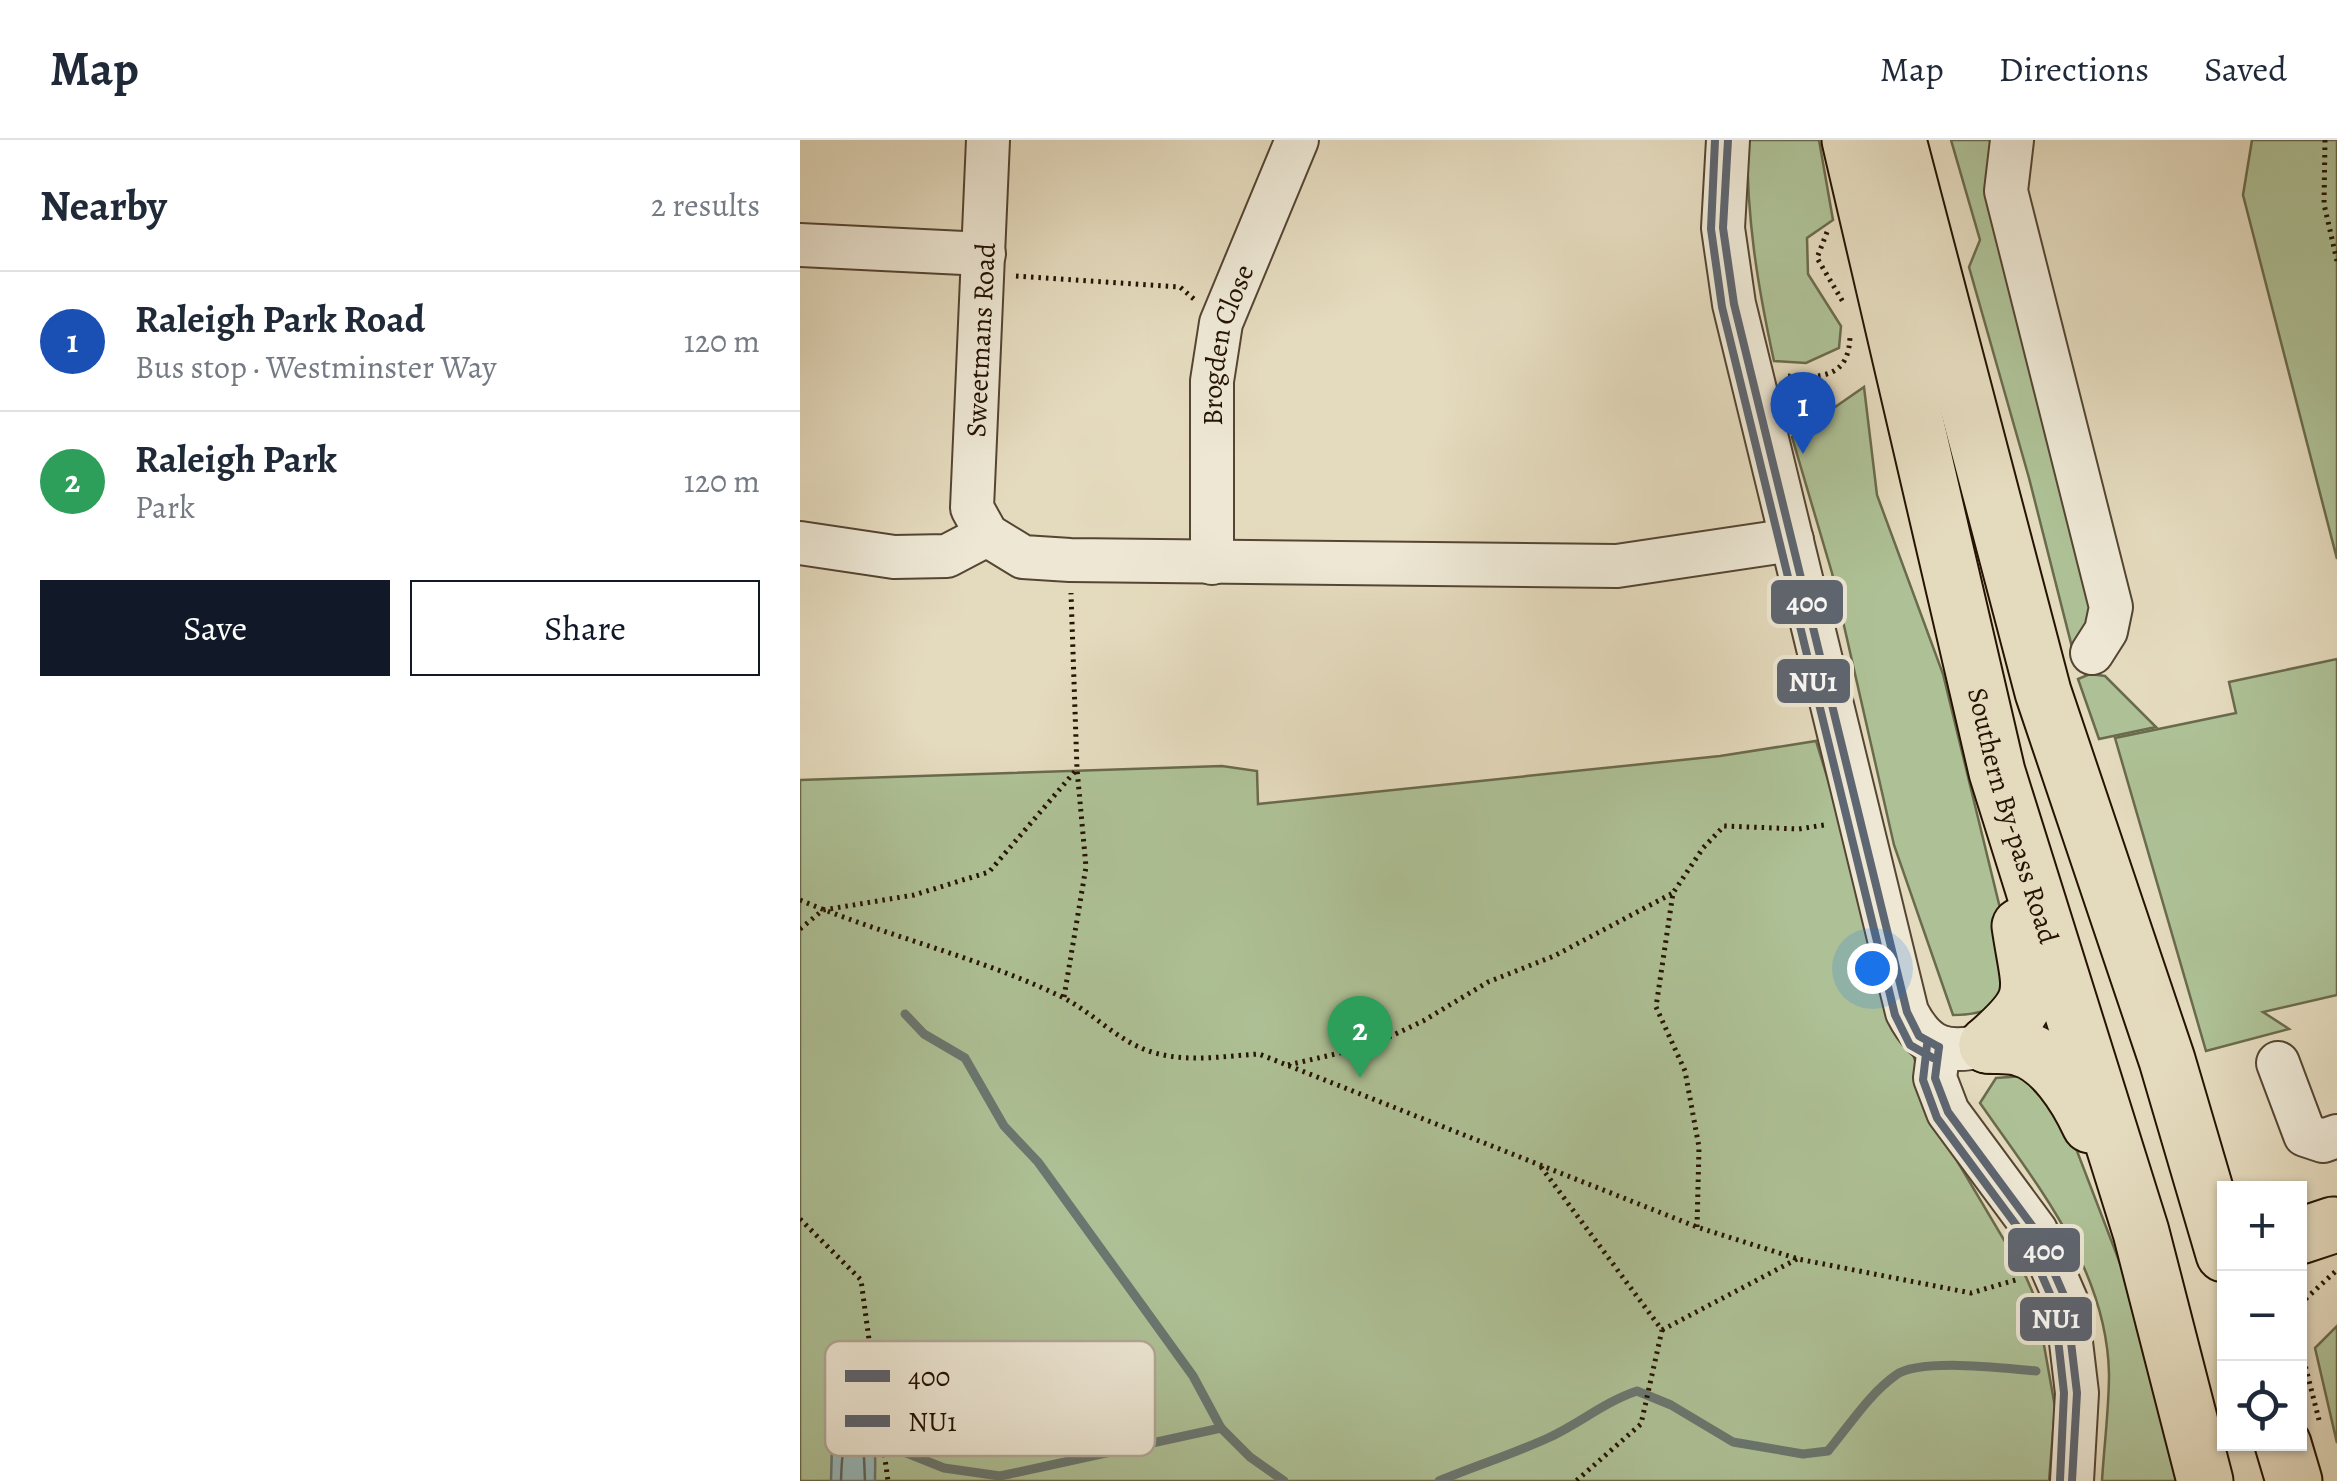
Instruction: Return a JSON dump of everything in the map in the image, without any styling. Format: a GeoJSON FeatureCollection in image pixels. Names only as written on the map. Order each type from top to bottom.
{"type":"FeatureCollection","features":[{"type":"Feature","properties":{"kind":"highway","name":"Southern By-pass Road"},"geometry":{"type":"LineString","coordinates":[[1850,140],[1997,772],[2141,1232],[2205,1481]]}},
{"type":"Feature","properties":{"kind":"highway"},"geometry":{"type":"LineString","coordinates":[[1898,140],[2043,692],[2167,1060],[2217,1230]]}},
{"type":"Feature","properties":{"kind":"highway"},"geometry":{"type":"LineString","coordinates":[[1963,1046],[2018,1018],[2030,995],[1997,772]]}},
{"type":"Feature","properties":{"kind":"highway"},"geometry":{"type":"LineString","coordinates":[[1963,1046],[2023,1048],[2054,1070],[2082,1106],[2141,1232]]}},
{"type":"Feature","properties":{"kind":"highway"},"geometry":{"type":"LineString","coordinates":[[2167,1060],[2215,1154],[2233,1181]]}},
{"type":"Feature","properties":{"kind":"highway"},"geometry":{"type":"LineString","coordinates":[[2294,1481],[2299,1451]]}},
{"type":"Feature","properties":{"kind":"street","name":"Sweetmans Road"},"geometry":{"type":"LineString","coordinates":[[987,535],[972,508],[988,140]]}},
{"type":"Feature","properties":{"kind":"street","name":"Brogden Close"},"geometry":{"type":"LineString","coordinates":[[1212,563],[1212,381],[1221,323],[1296,140]]}},
{"type":"Feature","properties":{"kind":"street"},"geometry":{"type":"LineString","coordinates":[[1728,140],[1723,228],[1734,304],[1906,1012],[1919,1036],[1963,1046],[1934,1078],[1948,1112],[2036,1231],[2066,1300],[2077,1394],[2072,1481]]}},
{"type":"Feature","properties":{"kind":"street"},"geometry":{"type":"LineString","coordinates":[[2012,140],[2006,191],[2111,607],[2106,631],[2092,653]]}},
{"type":"Feature","properties":{"kind":"street"},"geometry":{"type":"LineString","coordinates":[[800,245],[984,264]]}},
{"type":"Feature","properties":{"kind":"street"},"geometry":{"type":"LineString","coordinates":[[800,543],[894,557],[947,556],[987,535],[1022,557],[1070,560],[1617,566],[1792,540]]}},
{"type":"Feature","properties":{"kind":"street"},"geometry":{"type":"LineString","coordinates":[[2278,1063],[2305,1135],[2323,1141],[2337,1136]]}},
{"type":"Feature","properties":{"kind":"path"},"geometry":{"type":"LineString","coordinates":[[2325,140],[2324,204],[2337,261]]}},
{"type":"Feature","properties":{"kind":"path"},"geometry":{"type":"LineString","coordinates":[[1838,225],[1827,233],[1817,258],[1851,315]]}},
{"type":"Feature","properties":{"kind":"path"},"geometry":{"type":"LineString","coordinates":[[984,264],[1180,287],[1221,323]]}},
{"type":"Feature","properties":{"kind":"path"},"geometry":{"type":"LineString","coordinates":[[1819,378],[1838,371],[1850,348],[1850,332]]}},
{"type":"Feature","properties":{"kind":"path"},"geometry":{"type":"LineString","coordinates":[[1064,998],[1086,867],[1070,560]]}},
{"type":"Feature","properties":{"kind":"path"},"geometry":{"type":"LineString","coordinates":[[800,929],[823,910],[914,894],[989,872],[1078,769]]}},
{"type":"Feature","properties":{"kind":"path"},"geometry":{"type":"LineString","coordinates":[[1697,1226],[1699,1147],[1685,1071],[1656,1007],[1674,893],[1703,848],[1724,826],[1799,829],[1828,824],[1846,835],[1862,832]]}},
{"type":"Feature","properties":{"kind":"path"},"geometry":{"type":"LineString","coordinates":[[1286,1066],[1370,1046],[1423,1021],[1488,982],[1554,956],[1674,893]]}},
{"type":"Feature","properties":{"kind":"path"},"geometry":{"type":"LineString","coordinates":[[800,900],[920,940],[1064,998],[1113,1034],[1156,1054],[1184,1058],[1259,1054],[1697,1226],[1798,1259],[1971,1293],[2053,1266]]}},
{"type":"Feature","properties":{"kind":"path"},"geometry":{"type":"LineString","coordinates":[[1539,1164],[1662,1330],[1641,1424],[1576,1481]]}},
{"type":"Feature","properties":{"kind":"path"},"geometry":{"type":"LineString","coordinates":[[800,1219],[861,1280],[869,1341]]}},
{"type":"Feature","properties":{"kind":"path"},"geometry":{"type":"LineString","coordinates":[[2307,1281],[2321,1235]]}},
{"type":"Feature","properties":{"kind":"path"},"geometry":{"type":"LineString","coordinates":[[1662,1330],[1798,1259]]}},
{"type":"Feature","properties":{"kind":"path"},"geometry":{"type":"LineString","coordinates":[[885,1456],[888,1481]]}},
{"type":"Feature","properties":{"kind":"green space"},"geometry":{"type":"Polygon","coordinates":[[[1747,140],[1819,140],[1833,220],[1807,238],[1808,274],[1841,326],[1839,348],[1806,363],[1774,361],[1754,251],[1747,140]]]}},
{"type":"Feature","properties":{"kind":"green space"},"geometry":{"type":"Polygon","coordinates":[[[1951,140],[2003,140],[2104,600],[2074,655],[1969,267],[1980,240],[1951,140]]]}},
{"type":"Feature","properties":{"kind":"green space"},"geometry":{"type":"Polygon","coordinates":[[[2252,140],[2337,140],[2337,559],[2243,195],[2252,140]]]}},
{"type":"Feature","properties":{"kind":"green space"},"geometry":{"type":"Polygon","coordinates":[[[1864,387],[1877,495],[1943,674],[2017,978],[1998,1002],[1975,1013],[1953,1015],[1894,845],[1832,573],[1792,437],[1864,387]]]}},
{"type":"Feature","properties":{"kind":"green space"},"geometry":{"type":"Polygon","coordinates":[[[2337,659],[2337,995],[2263,1012],[2289,1029],[2206,1051],[2115,738],[2236,713],[2229,682],[2337,659]]]}},
{"type":"Feature","properties":{"kind":"green space"},"geometry":{"type":"Polygon","coordinates":[[[2090,674],[2105,676],[2156,727],[2099,739],[2078,679],[2090,674]]]}},
{"type":"Feature","properties":{"kind":"green space"},"geometry":{"type":"Polygon","coordinates":[[[1816,741],[1934,1122],[2036,1300],[2055,1407],[2049,1481],[800,1481],[800,780],[1222,766],[1257,771],[1258,804],[1720,756],[1816,741]]]}},
{"type":"Feature","properties":{"kind":"green space"},"geometry":{"type":"Polygon","coordinates":[[[2036,1075],[2064,1117],[2162,1373],[2190,1481],[2102,1481],[2109,1374],[2096,1299],[2065,1230],[1980,1103],[1996,1078],[2036,1075]]]}},
{"type":"Feature","properties":{"kind":"green space"},"geometry":{"type":"Polygon","coordinates":[[[2337,1326],[2337,1443],[2315,1348],[2337,1326]]]}},
{"type":"Feature","properties":{"kind":"water"},"geometry":{"type":"Polygon","coordinates":[[[832,1456],[875,1456],[875,1481],[831,1481],[832,1456]]]}},
{"type":"Feature","properties":{"kind":"waterway"},"geometry":{"type":"LineString","coordinates":[[905,1014],[924,1034],[965,1058],[1004,1126],[1038,1162],[1193,1376],[1221,1428]]}},
{"type":"Feature","properties":{"kind":"waterway"},"geometry":{"type":"LineString","coordinates":[[1439,1481],[1548,1438],[1637,1391],[1671,1405],[1733,1442],[1803,1454],[1828,1451],[1877,1391],[1907,1370],[1963,1366],[2036,1371]]}},
{"type":"Feature","properties":{"kind":"waterway"},"geometry":{"type":"LineString","coordinates":[[1155,1442],[1221,1428],[1250,1457],[1284,1481]]}},
{"type":"Feature","properties":{"kind":"waterway"},"geometry":{"type":"LineString","coordinates":[[914,1456],[944,1468],[1000,1476],[1092,1456]]}},
{"type":"Feature","properties":{"kind":"transit line","name":"NU1"},"geometry":{"type":"LineString","coordinates":[[1715,140],[1711,229],[1722,307],[1895,1015],[1910,1045],[1933,1058]]}},
{"type":"Feature","properties":{"kind":"transit line","name":"400"},"geometry":{"type":"LineString","coordinates":[[1728,140],[1723,228],[1734,304],[1907,1012],[1919,1036],[1939,1047]]}},
{"type":"Feature","properties":{"kind":"transit line","name":"NU1"},"geometry":{"type":"LineString","coordinates":[[1927,1045],[1923,1080],[1937,1118],[2025,1237],[2054,1303],[2064,1393],[2060,1480]]}},
{"type":"Feature","properties":{"kind":"transit line","name":"400"},"geometry":{"type":"LineString","coordinates":[[1939,1047],[1935,1078],[1948,1112],[2036,1231],[2066,1300],[2077,1393],[2072,1481]]}},
{"type":"Feature","properties":{"kind":"place","name":"Raleigh Park Road"},"geometry":{"type":"Point","coordinates":[1803,454]}},
{"type":"Feature","properties":{"kind":"place","name":"Raleigh Park"},"geometry":{"type":"Point","coordinates":[1360,1078]}}]}
